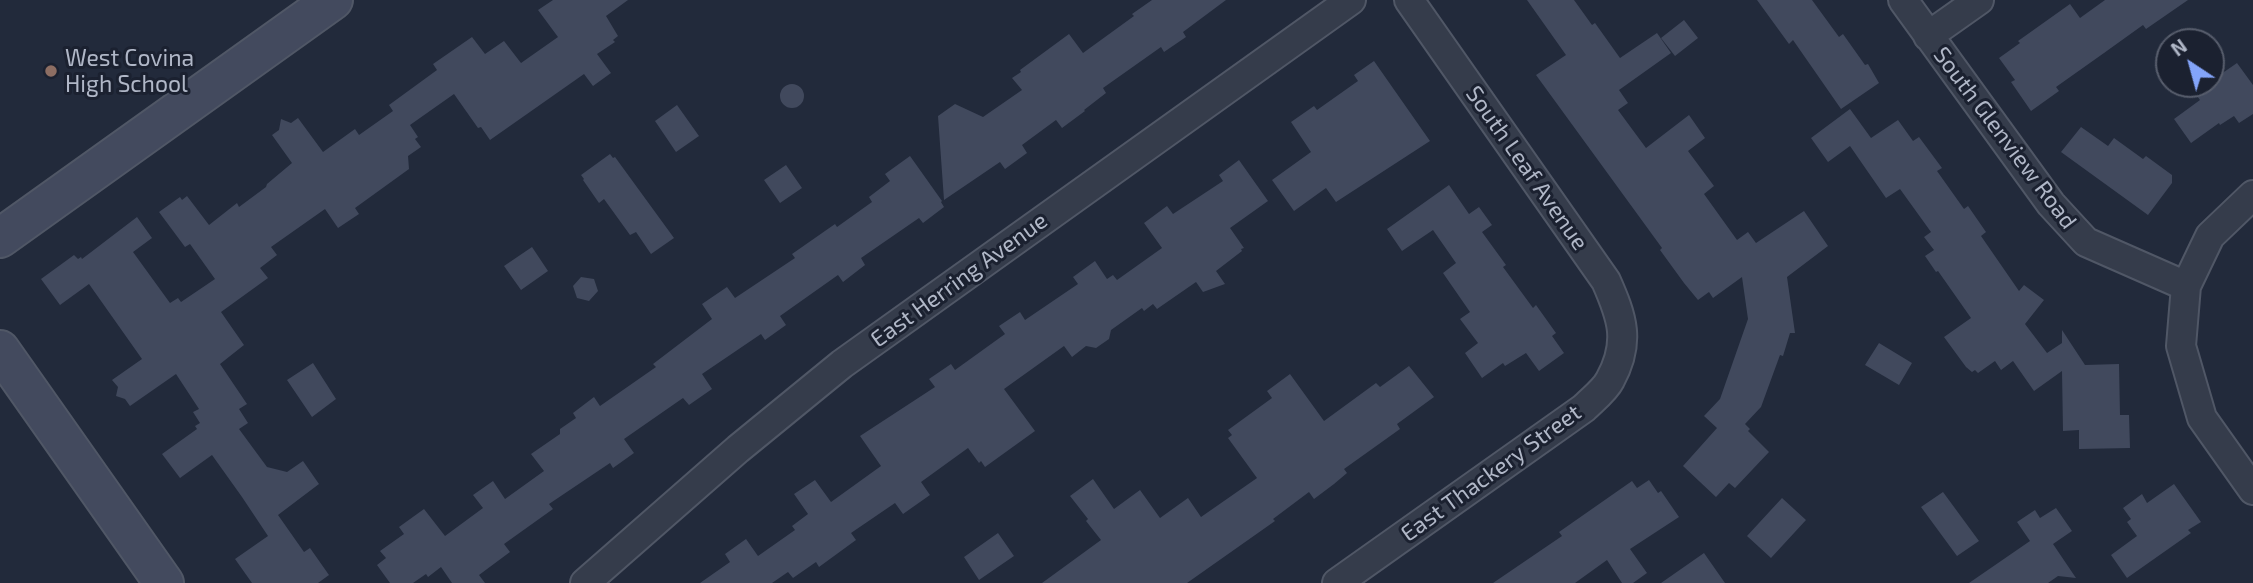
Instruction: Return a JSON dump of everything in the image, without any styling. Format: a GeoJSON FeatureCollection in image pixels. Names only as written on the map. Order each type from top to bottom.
{"type":"FeatureCollection","features":[{"type":"Feature","properties":{"kind":"main road"},"geometry":{"type":"LineString","coordinates":[[0,238],[333,0]]}},
{"type":"Feature","properties":{"kind":"main road"},"geometry":{"type":"LineString","coordinates":[[0,350],[164,583]]}},
{"type":"Feature","properties":{"kind":"street","name":"East Herring Avenue"},"geometry":{"type":"LineString","coordinates":[[585,583],[738,449],[842,363],[1351,0]]}},
{"type":"Feature","properties":{"kind":"street","name":"South Leaf Avenue"},"geometry":{"type":"LineString","coordinates":[[1409,0],[1606,281],[1620,312],[1624,346]]}},
{"type":"Feature","properties":{"kind":"street","name":"South Glenview Road"},"geometry":{"type":"LineString","coordinates":[[1903,0],[2051,204],[2085,242],[2186,286]]}},
{"type":"Feature","properties":{"kind":"street"},"geometry":{"type":"LineString","coordinates":[[1928,36],[1979,0]]}},
{"type":"Feature","properties":{"kind":"street"},"geometry":{"type":"LineString","coordinates":[[2253,195],[2210,236],[2186,286],[2181,346],[2202,418],[2253,490]]}},
{"type":"Feature","properties":{"kind":"street","name":"East Thackery Street"},"geometry":{"type":"LineString","coordinates":[[1337,583],[1584,408],[1610,382],[1624,346]]}},
{"type":"Feature","properties":{"kind":"building"},"geometry":{"type":"Polygon","coordinates":[[[553,0],[628,0],[606,16],[618,36],[613,40],[615,42],[597,54],[611,73],[593,86],[584,74],[490,140],[454,94],[410,125],[421,147],[408,156],[409,169],[355,208],[359,214],[338,228],[325,209],[271,247],[277,255],[260,268],[268,278],[221,312],[244,345],[220,364],[247,404],[239,409],[248,423],[239,429],[267,467],[287,472],[303,461],[319,484],[278,515],[304,552],[310,548],[329,575],[318,583],[252,583],[235,559],[268,536],[242,497],[212,455],[180,478],[162,454],[197,429],[195,426],[200,423],[193,412],[199,409],[176,374],[130,406],[125,399],[116,396],[118,387],[112,380],[142,359],[89,284],[60,305],[41,279],[74,255],[82,259],[137,217],[152,238],[133,252],[170,303],[178,298],[181,302],[215,279],[190,244],[185,247],[159,212],[180,197],[182,200],[187,196],[209,225],[237,203],[239,207],[266,187],[292,163],[272,135],[279,130],[281,119],[291,123],[298,118],[323,152],[355,129],[359,135],[393,111],[389,105],[437,70],[433,64],[472,37],[485,54],[504,41],[521,63],[558,37],[538,10],[553,0]]]}},
{"type":"Feature","properties":{"kind":"building"},"geometry":{"type":"Polygon","coordinates":[[[1152,0],[1226,0],[1183,32],[1186,37],[1164,52],[1161,47],[1103,88],[1106,93],[1062,128],[1056,120],[1022,145],[1027,153],[1005,169],[1000,162],[944,200],[938,116],[955,104],[983,117],[1022,90],[1012,78],[1021,72],[1020,70],[1069,34],[1083,53],[1152,0]]]}},
{"type":"Feature","properties":{"kind":"building"},"geometry":{"type":"Polygon","coordinates":[[[1527,0],[1574,0],[1592,25],[1595,23],[1620,58],[1657,33],[1671,53],[1619,90],[1628,103],[1618,110],[1646,148],[1689,115],[1705,138],[1688,151],[1714,186],[1704,194],[1737,240],[1748,232],[1756,243],[1804,211],[1828,246],[1787,277],[1795,333],[1790,333],[1761,407],[1745,424],[1750,429],[1748,431],[1769,452],[1735,488],[1729,483],[1716,497],[1683,466],[1717,428],[1704,416],[1720,399],[1748,319],[1742,277],[1713,298],[1709,292],[1698,300],[1684,283],[1660,250],[1662,248],[1536,75],[1566,55],[1527,0]]]}},
{"type":"Feature","properties":{"kind":"building"},"geometry":{"type":"Polygon","coordinates":[[[1757,0],[1812,0],[1839,37],[1843,34],[1865,65],[1868,64],[1879,83],[1841,109],[1793,40],[1789,44],[1757,0]]]}},
{"type":"Feature","properties":{"kind":"building"},"geometry":{"type":"Polygon","coordinates":[[[2105,0],[2188,0],[2146,29],[2143,25],[2056,87],[2059,91],[2031,111],[2011,82],[2015,80],[1999,58],[2070,4],[2080,18],[2105,0]]]}},
{"type":"Feature","properties":{"kind":"building"},"geometry":{"type":"Polygon","coordinates":[[[1684,20],[1698,38],[1675,56],[1661,38],[1684,20]]]}},
{"type":"Feature","properties":{"kind":"building"},"geometry":{"type":"Polygon","coordinates":[[[1374,61],[1430,141],[1336,202],[1326,188],[1294,211],[1272,180],[1311,152],[1291,122],[1314,106],[1317,110],[1358,81],[1354,75],[1374,61]]]}},
{"type":"Feature","properties":{"kind":"building"},"geometry":{"type":"Polygon","coordinates":[[[2237,63],[2253,85],[2253,114],[2239,123],[2234,116],[2220,125],[2219,123],[2191,143],[2174,119],[2200,100],[2199,98],[2225,98],[2225,71],[2237,63]]]}},
{"type":"Feature","properties":{"kind":"building"},"geometry":{"type":"Polygon","coordinates":[[[792,84],[801,87],[804,96],[801,105],[792,108],[783,105],[780,96],[783,87],[792,84]]]}},
{"type":"Feature","properties":{"kind":"building"},"geometry":{"type":"Polygon","coordinates":[[[677,105],[699,136],[676,152],[655,121],[677,105]]]}},
{"type":"Feature","properties":{"kind":"building"},"geometry":{"type":"Polygon","coordinates":[[[1850,109],[1871,138],[1898,120],[1913,141],[1919,137],[1942,168],[1937,171],[1964,209],[1968,206],[1986,232],[1981,236],[2019,291],[2024,285],[2044,300],[2025,324],[2047,353],[2062,343],[2062,330],[2085,365],[2119,364],[2120,415],[2129,415],[2130,448],[2079,449],[2079,430],[2063,431],[2062,371],[2034,391],[2013,361],[2001,370],[1995,361],[1978,373],[1966,367],[1944,337],[1971,318],[1925,256],[1934,250],[1924,237],[1931,232],[1900,189],[1886,198],[1850,146],[1828,162],[1811,138],[1850,109]]]}},
{"type":"Feature","properties":{"kind":"building"},"geometry":{"type":"Polygon","coordinates":[[[2081,127],[2108,146],[2114,138],[2143,159],[2146,156],[2172,175],[2172,183],[2148,215],[2061,152],[2081,127]]]}},
{"type":"Feature","properties":{"kind":"building"},"geometry":{"type":"Polygon","coordinates":[[[610,154],[615,157],[674,238],[651,254],[636,232],[630,235],[604,199],[599,203],[583,180],[581,175],[610,154]]]}},
{"type":"Feature","properties":{"kind":"building"},"geometry":{"type":"Polygon","coordinates":[[[910,156],[944,207],[923,223],[919,218],[861,258],[865,265],[843,282],[838,275],[780,316],[786,325],[765,340],[761,334],[702,374],[712,389],[689,405],[683,398],[624,439],[634,453],[613,468],[610,463],[549,504],[553,509],[504,544],[510,552],[479,575],[485,583],[452,583],[441,567],[428,577],[426,574],[413,583],[390,583],[377,565],[386,558],[380,551],[404,534],[399,527],[424,509],[445,536],[483,508],[473,495],[493,481],[505,499],[544,471],[531,454],[560,434],[560,429],[576,418],[573,413],[594,397],[600,406],[656,367],[653,364],[712,319],[702,304],[727,287],[735,298],[795,258],[792,254],[872,202],[869,197],[890,181],[885,174],[910,156]]]}},
{"type":"Feature","properties":{"kind":"building"},"geometry":{"type":"Polygon","coordinates":[[[1239,160],[1268,201],[1230,228],[1244,248],[1216,271],[1225,284],[1203,292],[1196,282],[1157,309],[1153,304],[1144,311],[1142,308],[1111,330],[1109,339],[1096,348],[1086,346],[1072,357],[1064,346],[1004,389],[1035,431],[985,467],[968,448],[921,482],[930,495],[903,514],[895,503],[851,533],[856,540],[819,567],[816,562],[793,578],[788,572],[772,583],[700,583],[730,562],[725,554],[746,539],[758,556],[795,530],[792,526],[808,514],[794,494],[815,480],[831,502],[881,466],[860,436],[935,387],[929,379],[951,364],[955,370],[1005,334],[999,326],[1020,312],[1025,320],[1078,284],[1073,277],[1095,261],[1107,279],[1113,275],[1117,280],[1162,248],[1144,223],[1167,206],[1173,214],[1223,181],[1219,175],[1239,160]]]}},
{"type":"Feature","properties":{"kind":"building"},"geometry":{"type":"Polygon","coordinates":[[[786,165],[802,188],[780,203],[764,180],[786,165]]]}},
{"type":"Feature","properties":{"kind":"building"},"geometry":{"type":"Polygon","coordinates":[[[1449,185],[1469,214],[1479,207],[1492,225],[1482,232],[1506,265],[1503,267],[1533,308],[1536,305],[1556,333],[1552,336],[1564,353],[1539,371],[1526,353],[1505,366],[1503,363],[1482,378],[1465,353],[1478,343],[1460,319],[1470,312],[1443,273],[1456,263],[1433,230],[1402,251],[1387,229],[1449,185]]]}},
{"type":"Feature","properties":{"kind":"building"},"geometry":{"type":"Polygon","coordinates":[[[532,247],[548,271],[521,290],[504,266],[532,247]]]}},
{"type":"Feature","properties":{"kind":"building"},"geometry":{"type":"Polygon","coordinates":[[[581,277],[594,279],[598,291],[589,301],[577,298],[573,286],[581,277]]]}},
{"type":"Feature","properties":{"kind":"building"},"geometry":{"type":"Polygon","coordinates":[[[1879,343],[1912,363],[1899,385],[1865,365],[1879,343]]]}},
{"type":"Feature","properties":{"kind":"building"},"geometry":{"type":"Polygon","coordinates":[[[313,363],[336,399],[312,417],[287,380],[313,363]]]}},
{"type":"Feature","properties":{"kind":"building"},"geometry":{"type":"Polygon","coordinates":[[[1409,366],[1434,397],[1397,424],[1400,429],[1344,469],[1347,473],[1334,484],[1314,499],[1309,492],[1273,519],[1275,521],[1187,583],[1042,583],[1101,540],[1070,496],[1093,479],[1114,509],[1140,490],[1160,518],[1188,498],[1201,517],[1257,478],[1228,438],[1232,435],[1228,430],[1272,398],[1267,391],[1290,374],[1324,421],[1376,383],[1380,387],[1409,366]]]}},
{"type":"Feature","properties":{"kind":"building"},"geometry":{"type":"Polygon","coordinates":[[[1649,480],[1658,493],[1661,491],[1679,517],[1630,549],[1647,573],[1633,583],[1622,583],[1607,560],[1575,583],[1493,583],[1562,536],[1559,532],[1632,481],[1637,488],[1649,480]]]}},
{"type":"Feature","properties":{"kind":"building"},"geometry":{"type":"Polygon","coordinates":[[[2174,484],[2201,522],[2188,530],[2191,533],[2127,578],[2111,555],[2137,536],[2127,522],[2131,519],[2123,508],[2142,494],[2147,503],[2174,484]]]}},
{"type":"Feature","properties":{"kind":"building"},"geometry":{"type":"Polygon","coordinates":[[[1943,492],[1979,541],[1957,556],[1921,507],[1943,492]]]}},
{"type":"Feature","properties":{"kind":"building"},"geometry":{"type":"Polygon","coordinates":[[[1782,498],[1806,520],[1771,558],[1747,536],[1782,498]]]}},
{"type":"Feature","properties":{"kind":"building"},"geometry":{"type":"Polygon","coordinates":[[[2056,508],[2072,531],[2053,544],[2076,578],[2058,576],[2048,583],[1969,583],[2030,541],[2017,522],[2035,510],[2040,518],[2056,508]]]}},
{"type":"Feature","properties":{"kind":"building"},"geometry":{"type":"Polygon","coordinates":[[[998,533],[1014,556],[979,580],[964,557],[998,533]]]}},
{"type":"Feature","properties":{"kind":"building"},"geometry":{"type":"Polygon","coordinates":[[[1704,553],[1725,583],[1661,583],[1704,553]]]}},
{"type":"Feature","properties":{"kind":"place","name":"West Covina High School"},"geometry":{"type":"Point","coordinates":[51,71]}}]}
